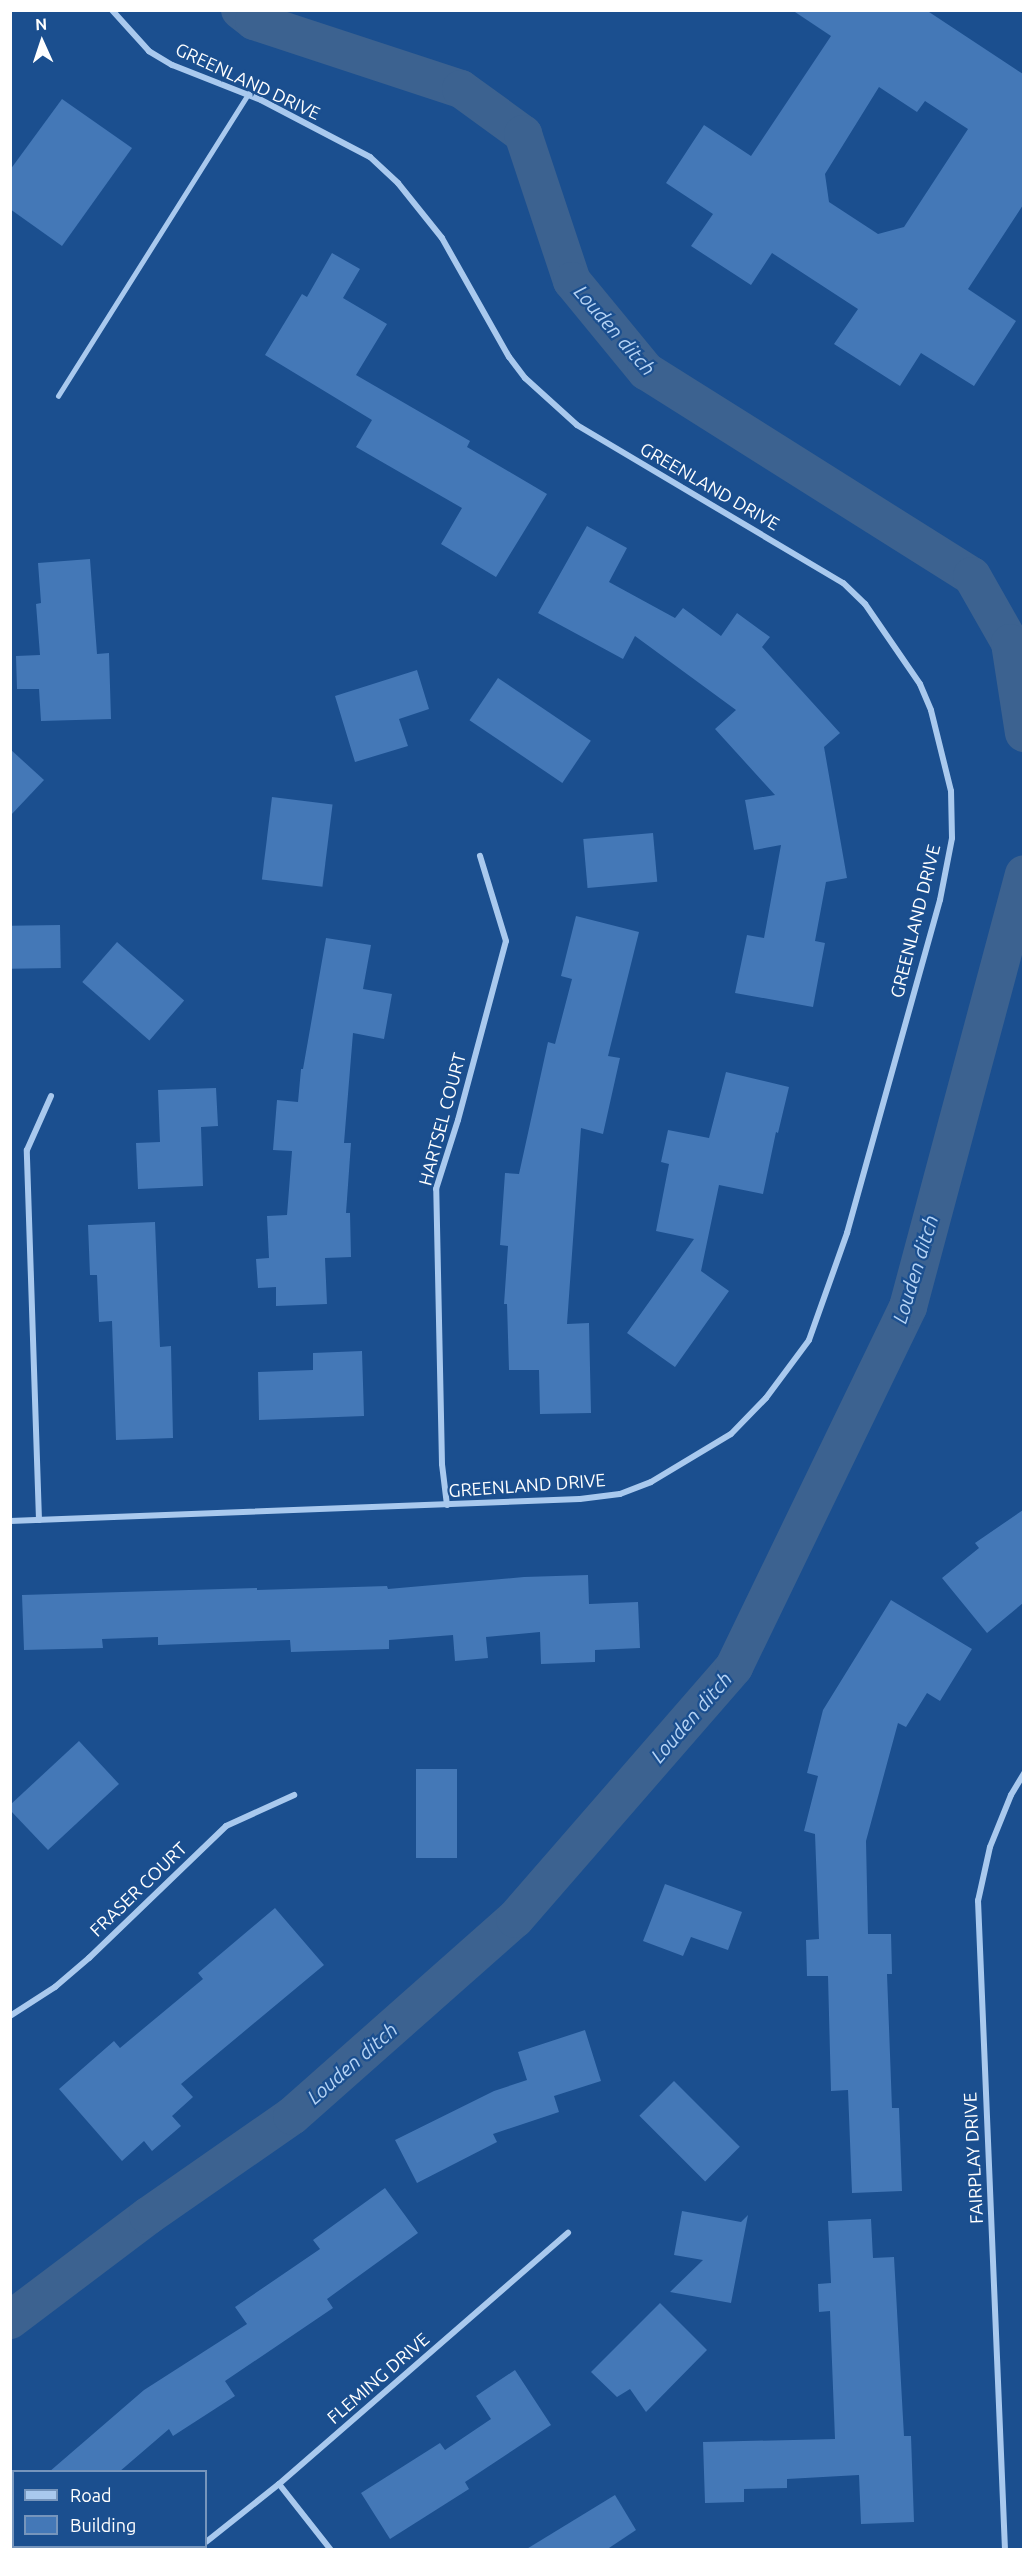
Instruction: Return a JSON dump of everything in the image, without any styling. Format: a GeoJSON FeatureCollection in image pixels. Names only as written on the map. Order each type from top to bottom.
{"type":"FeatureCollection","features":[{"type":"Feature","properties":{"kind":"street","name":"GREENLAND DRIVE"},"geometry":{"type":"LineString","coordinates":[[10,1521],[580,1499],[620,1494],[651,1482],[731,1434],[766,1398],[809,1340],[847,1233],[940,900],[952,838],[951,791],[931,710],[920,684],[865,604],[843,583],[577,425],[525,378],[508,357],[442,238],[398,183],[370,157],[248,94],[172,65],[149,51],[112,10]]}},
{"type":"Feature","properties":{"kind":"street","name":"HARTSEL COURT"},"geometry":{"type":"LineString","coordinates":[[447,1505],[442,1464],[436,1189],[458,1120],[506,941],[480,856]]}},
{"type":"Feature","properties":{"kind":"street"},"geometry":{"type":"LineString","coordinates":[[39,1520],[27,1150],[51,1096]]}},
{"type":"Feature","properties":{"kind":"street","name":"FAIRPLAY DRIVE"},"geometry":{"type":"LineString","coordinates":[[1005,2550],[978,1901],[990,1847],[1011,1795],[1023,1773]]}},
{"type":"Feature","properties":{"kind":"street","name":"FRASER COURT"},"geometry":{"type":"LineString","coordinates":[[10,2016],[55,1987],[89,1958],[226,1826],[294,1795]]}},
{"type":"Feature","properties":{"kind":"street","name":"FLEMING DRIVE"},"geometry":{"type":"LineString","coordinates":[[207,2541],[279,2484],[568,2233]]}},
{"type":"Feature","properties":{"kind":"street"},"geometry":{"type":"LineString","coordinates":[[279,2484],[331,2550]]}},
{"type":"Feature","properties":{"kind":"lane"},"geometry":{"type":"LineString","coordinates":[[58,396],[248,94]]}},
{"type":"Feature","properties":{"kind":"building"},"geometry":{"type":"Polygon","coordinates":[[[792,10],[926,10],[1023,74],[1023,205],[968,289],[1016,321],[974,386],[921,353],[900,386],[834,344],[858,309],[772,253],[751,285],[691,246],[713,214],[666,183],[704,125],[751,156],[831,36],[792,10]],[[879,87],[825,174],[829,202],[878,234],[904,227],[968,129],[925,101],[917,112],[879,87]]]}},
{"type":"Feature","properties":{"kind":"building"},"geometry":{"type":"Polygon","coordinates":[[[62,99],[132,148],[62,246],[10,209],[10,170],[62,99]]]}},
{"type":"Feature","properties":{"kind":"building"},"geometry":{"type":"Polygon","coordinates":[[[332,253],[360,269],[343,298],[387,324],[356,375],[470,441],[467,447],[547,494],[496,577],[441,544],[462,508],[356,447],[372,420],[265,355],[302,294],[307,297],[332,253]]]}},
{"type":"Feature","properties":{"kind":"building"},"geometry":{"type":"Polygon","coordinates":[[[587,526],[627,548],[609,582],[675,618],[683,608],[721,636],[737,613],[770,637],[762,647],[840,733],[824,747],[847,878],[826,882],[815,941],[825,943],[813,1007],[735,993],[747,935],[764,938],[781,845],[754,850],[745,800],[775,795],[715,729],[736,710],[635,636],[623,659],[538,613],[587,526]]]}},
{"type":"Feature","properties":{"kind":"building"},"geometry":{"type":"Polygon","coordinates":[[[90,559],[97,654],[109,653],[111,719],[41,721],[39,689],[17,689],[16,656],[40,655],[36,604],[41,603],[38,563],[90,559]]]}},
{"type":"Feature","properties":{"kind":"building"},"geometry":{"type":"Polygon","coordinates":[[[417,670],[429,709],[399,719],[408,746],[355,762],[335,696],[417,670]]]}},
{"type":"Feature","properties":{"kind":"building"},"geometry":{"type":"Polygon","coordinates":[[[498,678],[591,741],[562,783],[469,720],[498,678]]]}},
{"type":"Feature","properties":{"kind":"building"},"geometry":{"type":"Polygon","coordinates":[[[10,749],[44,780],[10,816],[10,749]]]}},
{"type":"Feature","properties":{"kind":"building"},"geometry":{"type":"Polygon","coordinates":[[[272,797],[333,804],[322,887],[262,879],[272,797]]]}},
{"type":"Feature","properties":{"kind":"building"},"geometry":{"type":"Polygon","coordinates":[[[653,833],[657,882],[588,888],[583,839],[653,833]]]}},
{"type":"Feature","properties":{"kind":"building"},"geometry":{"type":"Polygon","coordinates":[[[576,916],[639,932],[608,1056],[620,1058],[603,1134],[581,1128],[567,1324],[589,1323],[591,1413],[540,1414],[539,1370],[509,1370],[507,1304],[504,1304],[508,1246],[500,1245],[505,1173],[519,1174],[548,1042],[555,1044],[572,979],[561,976],[576,916]]]}},
{"type":"Feature","properties":{"kind":"building"},"geometry":{"type":"Polygon","coordinates":[[[60,925],[61,968],[11,969],[10,926],[60,925]]]}},
{"type":"Feature","properties":{"kind":"building"},"geometry":{"type":"Polygon","coordinates":[[[326,938],[371,945],[363,989],[392,994],[384,1039],[353,1033],[344,1143],[351,1143],[346,1213],[350,1213],[351,1257],[325,1258],[327,1304],[276,1306],[276,1287],[258,1288],[256,1259],[269,1258],[267,1216],[287,1215],[292,1151],[273,1150],[277,1100],[298,1102],[301,1069],[303,1069],[326,938]]]}},
{"type":"Feature","properties":{"kind":"building"},"geometry":{"type":"Polygon","coordinates":[[[117,942],[184,1000],[149,1040],[82,982],[117,942]]]}},
{"type":"Feature","properties":{"kind":"building"},"geometry":{"type":"Polygon","coordinates":[[[726,1072],[789,1087],[778,1133],[776,1132],[763,1194],[719,1185],[701,1271],[729,1291],[675,1367],[627,1333],[694,1239],[656,1231],[669,1164],[661,1162],[668,1130],[709,1138],[726,1072]]]}},
{"type":"Feature","properties":{"kind":"building"},"geometry":{"type":"Polygon","coordinates":[[[216,1088],[218,1126],[201,1127],[203,1186],[138,1189],[136,1143],[160,1142],[158,1090],[216,1088]]]}},
{"type":"Feature","properties":{"kind":"building"},"geometry":{"type":"Polygon","coordinates":[[[155,1222],[160,1347],[171,1346],[173,1438],[116,1440],[112,1321],[99,1322],[97,1275],[90,1275],[88,1225],[155,1222]]]}},
{"type":"Feature","properties":{"kind":"building"},"geometry":{"type":"Polygon","coordinates":[[[362,1351],[364,1416],[259,1420],[258,1372],[313,1370],[313,1353],[362,1351]]]}},
{"type":"Feature","properties":{"kind":"building"},"geometry":{"type":"Polygon","coordinates":[[[1023,1510],[1023,1603],[987,1633],[942,1578],[979,1548],[975,1543],[1023,1510]]]}},
{"type":"Feature","properties":{"kind":"building"},"geometry":{"type":"Polygon","coordinates":[[[588,1575],[589,1604],[638,1602],[640,1648],[595,1650],[595,1662],[541,1664],[540,1632],[486,1637],[488,1658],[455,1661],[453,1635],[389,1640],[389,1649],[291,1652],[290,1640],[158,1645],[158,1637],[102,1639],[103,1648],[24,1650],[22,1595],[257,1588],[257,1590],[387,1586],[388,1589],[524,1577],[588,1575]]]}},
{"type":"Feature","properties":{"kind":"building"},"geometry":{"type":"Polygon","coordinates":[[[891,1600],[972,1649],[940,1701],[927,1693],[906,1727],[898,1723],[866,1841],[868,1934],[891,1934],[892,1974],[887,1974],[892,2108],[899,2108],[902,2191],[852,2193],[848,2090],[831,2091],[828,1976],[807,1976],[806,1940],[819,1939],[815,1834],[804,1831],[818,1776],[807,1773],[823,1710],[891,1600]]]}},
{"type":"Feature","properties":{"kind":"building"},"geometry":{"type":"Polygon","coordinates":[[[79,1741],[119,1784],[48,1850],[10,1810],[10,1805],[79,1741]]]}},
{"type":"Feature","properties":{"kind":"building"},"geometry":{"type":"Polygon","coordinates":[[[416,1769],[457,1769],[457,1858],[416,1858],[416,1769]]]}},
{"type":"Feature","properties":{"kind":"building"},"geometry":{"type":"Polygon","coordinates":[[[665,1884],[742,1912],[728,1950],[691,1937],[683,1956],[643,1941],[665,1884]]]}},
{"type":"Feature","properties":{"kind":"building"},"geometry":{"type":"Polygon","coordinates":[[[275,1908],[324,1965],[181,2084],[193,2097],[172,2116],[181,2126],[152,2151],[144,2141],[122,2161],[59,2089],[114,2041],[120,2048],[203,1979],[198,1973],[275,1908]]]}},
{"type":"Feature","properties":{"kind":"building"},"geometry":{"type":"Polygon","coordinates":[[[585,2030],[601,2081],[554,2096],[559,2112],[493,2134],[497,2142],[417,2183],[395,2140],[494,2091],[527,2080],[518,2052],[585,2030]]]}},
{"type":"Feature","properties":{"kind":"building"},"geometry":{"type":"Polygon","coordinates":[[[674,2081],[740,2147],[705,2181],[639,2116],[674,2081]]]}},
{"type":"Feature","properties":{"kind":"building"},"geometry":{"type":"Polygon","coordinates":[[[385,2188],[418,2233],[327,2299],[333,2308],[225,2381],[235,2396],[173,2436],[169,2429],[121,2470],[51,2470],[144,2390],[247,2324],[235,2307],[320,2249],[313,2240],[385,2188]]]}},
{"type":"Feature","properties":{"kind":"building"},"geometry":{"type":"Polygon","coordinates":[[[682,2211],[741,2222],[748,2215],[731,2303],[670,2292],[703,2260],[674,2255],[682,2211]]]}},
{"type":"Feature","properties":{"kind":"building"},"geometry":{"type":"Polygon","coordinates":[[[871,2219],[873,2258],[894,2257],[904,2436],[911,2436],[914,2522],[861,2524],[859,2475],[787,2479],[787,2488],[744,2489],[744,2502],[705,2503],[703,2442],[835,2439],[830,2311],[819,2312],[818,2284],[831,2283],[828,2221],[871,2219]]]}},
{"type":"Feature","properties":{"kind":"building"},"geometry":{"type":"Polygon","coordinates":[[[660,2303],[707,2350],[646,2412],[630,2389],[617,2397],[591,2372],[660,2303]]]}},
{"type":"Feature","properties":{"kind":"building"},"geometry":{"type":"Polygon","coordinates":[[[515,2370],[551,2425],[465,2482],[469,2489],[390,2539],[361,2493],[440,2443],[445,2450],[491,2419],[476,2396],[515,2370]]]}},
{"type":"Feature","properties":{"kind":"building"},"geometry":{"type":"Polygon","coordinates":[[[615,2495],[636,2530],[606,2550],[525,2550],[615,2495]]]}},
{"type":"Feature","properties":{"kind":"waterway","name":"Louden ditch"},"geometry":{"type":"LineString","coordinates":[[240,10],[254,21],[461,89],[523,134],[572,281],[646,371],[972,576],[1010,643],[1024,733]]}},
{"type":"Feature","properties":{"kind":"waterway","name":"Louden ditch"},"geometry":{"type":"LineString","coordinates":[[10,2320],[148,2216],[292,2116],[515,1919],[734,1667],[908,1307],[1024,874]]}}]}
